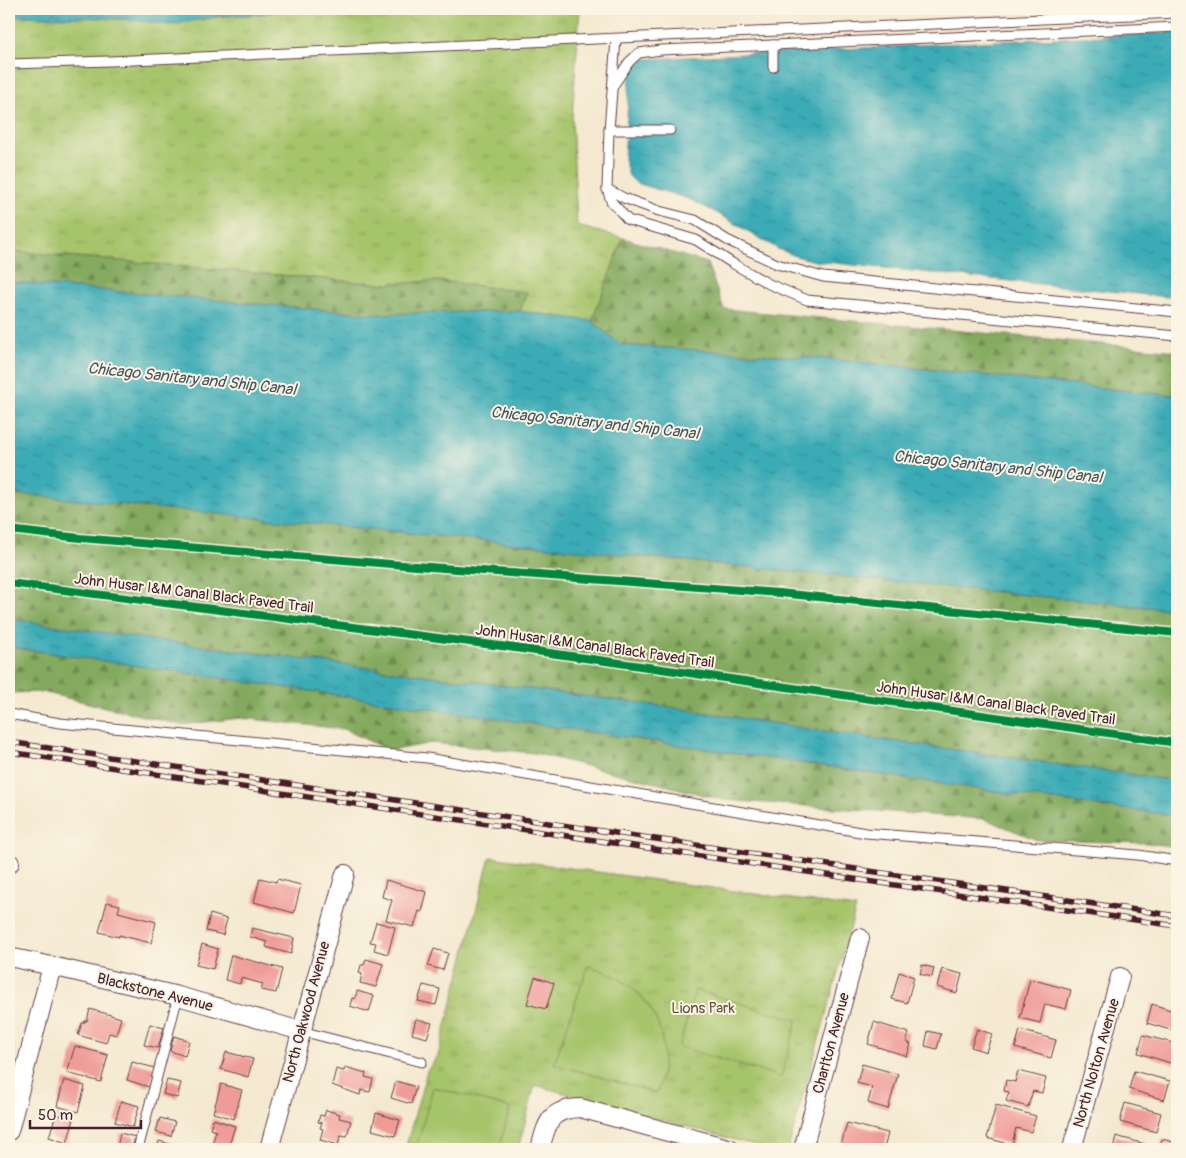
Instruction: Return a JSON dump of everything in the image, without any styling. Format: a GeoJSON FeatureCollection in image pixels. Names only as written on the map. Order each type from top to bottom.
{"type":"FeatureCollection","features":[{"type":"Feature","properties":{"kind":"street","name":"North Oakwood Avenue"},"geometry":{"type":"LineString","coordinates":[[269,1149],[300,1031],[345,874]]}},
{"type":"Feature","properties":{"kind":"street","name":"Charlton Avenue"},"geometry":{"type":"LineString","coordinates":[[803,1149],[860,938]]}},
{"type":"Feature","properties":{"kind":"street","name":"Blackstone Avenue"},"geometry":{"type":"LineString","coordinates":[[9,957],[178,996],[300,1031]]}},
{"type":"Feature","properties":{"kind":"street"},"geometry":{"type":"LineString","coordinates":[[9,1131],[52,966]]}},
{"type":"Feature","properties":{"kind":"street","name":"North Nolton Avenue"},"geometry":{"type":"LineString","coordinates":[[1072,1149],[1120,977]]}},
{"type":"Feature","properties":{"kind":"street"},"geometry":{"type":"LineString","coordinates":[[540,1149],[547,1126],[552,1118],[570,1108],[580,1108],[731,1149]]}},
{"type":"Feature","properties":{"kind":"lane"},"geometry":{"type":"LineString","coordinates":[[9,64],[616,39],[1177,13]]}},
{"type":"Feature","properties":{"kind":"lane"},"geometry":{"type":"LineString","coordinates":[[613,86],[629,62],[639,53],[661,50],[1177,27]]}},
{"type":"Feature","properties":{"kind":"lane"},"geometry":{"type":"LineString","coordinates":[[616,39],[609,130],[607,189],[611,201],[628,220],[696,240],[732,264],[769,284],[806,300],[1177,336]]}},
{"type":"Feature","properties":{"kind":"lane"},"geometry":{"type":"LineString","coordinates":[[773,45],[773,67]]}},
{"type":"Feature","properties":{"kind":"lane"},"geometry":{"type":"LineString","coordinates":[[609,130],[670,130]]}},
{"type":"Feature","properties":{"kind":"lane"},"geometry":{"type":"LineString","coordinates":[[607,189],[624,198],[695,220],[727,240],[777,264],[823,277],[1177,312]]}},
{"type":"Feature","properties":{"kind":"lane"},"geometry":{"type":"LineString","coordinates":[[9,714],[60,723],[427,758],[866,833],[1138,854],[1177,861]]}},
{"type":"Feature","properties":{"kind":"lane"},"geometry":{"type":"LineString","coordinates":[[138,1149],[178,996]]}},
{"type":"Feature","properties":{"kind":"lane"},"geometry":{"type":"LineString","coordinates":[[300,1031],[422,1062]]}},
{"type":"Feature","properties":{"kind":"green space"},"geometry":{"type":"Polygon","coordinates":[[[327,9],[580,9],[572,118],[577,226],[623,238],[592,321],[520,311],[526,292],[439,281],[381,284],[9,251],[9,16],[106,18],[169,25],[221,16],[327,9]]]}},
{"type":"Feature","properties":{"kind":"green space"},"geometry":{"type":"Polygon","coordinates":[[[623,238],[707,263],[724,309],[1177,351],[1177,396],[821,358],[621,345],[592,321],[623,238]]]}},
{"type":"Feature","properties":{"kind":"green space"},"geometry":{"type":"Polygon","coordinates":[[[9,251],[381,284],[439,281],[527,292],[520,311],[371,314],[9,282],[9,251]]]}},
{"type":"Feature","properties":{"kind":"green space"},"geometry":{"type":"Polygon","coordinates":[[[9,493],[1177,610],[1177,781],[842,734],[669,707],[162,641],[9,619],[9,493]]]}},
{"type":"Feature","properties":{"kind":"green space"},"geometry":{"type":"Polygon","coordinates":[[[9,647],[1061,801],[1177,816],[1177,847],[1148,843],[1037,840],[985,819],[724,800],[534,753],[431,743],[390,751],[344,729],[240,718],[181,725],[42,692],[9,693],[9,647]]]}},
{"type":"Feature","properties":{"kind":"green space","name":"Lions Park"},"geometry":{"type":"Polygon","coordinates":[[[490,857],[856,908],[788,1149],[768,1149],[535,1085],[518,1149],[405,1149],[427,1071],[438,1056],[490,857]]]}},
{"type":"Feature","properties":{"kind":"green space"},"geometry":{"type":"Polygon","coordinates":[[[588,966],[609,974],[627,984],[642,997],[653,1013],[660,1031],[663,1050],[662,1071],[657,1093],[554,1064],[588,966]]]}},
{"type":"Feature","properties":{"kind":"green space"},"geometry":{"type":"Polygon","coordinates":[[[695,990],[797,1020],[781,1077],[679,1047],[695,990]]]}},
{"type":"Feature","properties":{"kind":"green space"},"geometry":{"type":"Polygon","coordinates":[[[433,1087],[510,1108],[499,1149],[416,1149],[433,1087]]]}},
{"type":"Feature","properties":{"kind":"water"},"geometry":{"type":"Polygon","coordinates":[[[9,9],[327,9],[221,16],[169,25],[106,18],[9,16],[9,9]]]}},
{"type":"Feature","properties":{"kind":"water"},"geometry":{"type":"Polygon","coordinates":[[[1177,32],[1177,298],[815,261],[778,249],[717,213],[689,199],[636,183],[629,176],[624,159],[630,73],[634,65],[645,59],[1177,32]]]}},
{"type":"Feature","properties":{"kind":"water","name":"Chicago Sanitary and Ship Canal"},"geometry":{"type":"Polygon","coordinates":[[[9,282],[371,314],[520,311],[592,321],[621,345],[821,358],[1177,396],[1177,610],[9,493],[9,282]]]}},
{"type":"Feature","properties":{"kind":"water"},"geometry":{"type":"Polygon","coordinates":[[[9,619],[162,641],[669,707],[842,734],[1177,781],[1177,816],[1061,801],[9,647],[9,619]]]}},
{"type":"Feature","properties":{"kind":"building"},"geometry":{"type":"Polygon","coordinates":[[[260,878],[276,882],[277,879],[301,885],[294,913],[254,902],[260,878]]]}},
{"type":"Feature","properties":{"kind":"building"},"geometry":{"type":"Polygon","coordinates":[[[386,880],[427,892],[422,912],[419,911],[414,927],[386,920],[392,900],[382,897],[386,880]]]}},
{"type":"Feature","properties":{"kind":"building"},"geometry":{"type":"Polygon","coordinates":[[[107,902],[120,905],[118,912],[156,922],[151,943],[99,932],[107,902]]]}},
{"type":"Feature","properties":{"kind":"building"},"geometry":{"type":"Polygon","coordinates":[[[210,914],[227,919],[223,935],[206,931],[210,914]]]}},
{"type":"Feature","properties":{"kind":"building"},"geometry":{"type":"Polygon","coordinates":[[[376,922],[395,927],[388,954],[374,950],[376,943],[370,942],[376,922]]]}},
{"type":"Feature","properties":{"kind":"building"},"geometry":{"type":"Polygon","coordinates":[[[252,928],[294,938],[291,954],[266,947],[267,942],[250,937],[252,928]]]}},
{"type":"Feature","properties":{"kind":"building"},"geometry":{"type":"Polygon","coordinates":[[[202,944],[218,949],[213,969],[196,965],[202,944]]]}},
{"type":"Feature","properties":{"kind":"building"},"geometry":{"type":"Polygon","coordinates":[[[434,949],[448,953],[443,970],[428,966],[434,949]]]}},
{"type":"Feature","properties":{"kind":"building"},"geometry":{"type":"Polygon","coordinates":[[[231,955],[282,969],[276,993],[261,990],[263,984],[241,978],[240,984],[225,980],[231,955]]]}},
{"type":"Feature","properties":{"kind":"building"},"geometry":{"type":"Polygon","coordinates":[[[366,959],[383,964],[376,987],[360,983],[362,974],[359,973],[361,965],[364,965],[366,959]]]}},
{"type":"Feature","properties":{"kind":"building"},"geometry":{"type":"Polygon","coordinates":[[[922,965],[934,968],[932,977],[920,974],[922,965]]]}},
{"type":"Feature","properties":{"kind":"building"},"geometry":{"type":"Polygon","coordinates":[[[942,969],[962,974],[957,993],[937,987],[942,969]]]}},
{"type":"Feature","properties":{"kind":"building"},"geometry":{"type":"Polygon","coordinates":[[[899,972],[914,977],[907,1003],[892,999],[899,972]]]}},
{"type":"Feature","properties":{"kind":"building"},"geometry":{"type":"Polygon","coordinates":[[[535,977],[554,983],[546,1009],[527,1004],[535,977]]]}},
{"type":"Feature","properties":{"kind":"building"},"geometry":{"type":"Polygon","coordinates":[[[1030,979],[1071,990],[1066,1009],[1045,1004],[1040,1023],[1020,1018],[1030,979]]]}},
{"type":"Feature","properties":{"kind":"building"},"geometry":{"type":"Polygon","coordinates":[[[423,985],[440,989],[436,1005],[418,1001],[423,985]]]}},
{"type":"Feature","properties":{"kind":"building"},"geometry":{"type":"Polygon","coordinates":[[[357,991],[374,996],[369,1012],[350,1006],[352,998],[355,999],[357,991]]]}},
{"type":"Feature","properties":{"kind":"building"},"geometry":{"type":"Polygon","coordinates":[[[1152,1004],[1177,1012],[1177,1032],[1147,1023],[1152,1004]]]}},
{"type":"Feature","properties":{"kind":"building"},"geometry":{"type":"Polygon","coordinates":[[[90,1009],[121,1018],[116,1035],[109,1033],[106,1043],[78,1035],[82,1023],[87,1021],[90,1009]]]}},
{"type":"Feature","properties":{"kind":"building"},"geometry":{"type":"Polygon","coordinates":[[[416,1019],[432,1023],[427,1038],[412,1034],[416,1019]]]}},
{"type":"Feature","properties":{"kind":"building"},"geometry":{"type":"Polygon","coordinates":[[[874,1022],[909,1033],[906,1042],[911,1044],[907,1056],[868,1044],[874,1022]]]}},
{"type":"Feature","properties":{"kind":"building"},"geometry":{"type":"Polygon","coordinates":[[[150,1024],[164,1028],[158,1048],[144,1045],[150,1024]]]}},
{"type":"Feature","properties":{"kind":"building"},"geometry":{"type":"Polygon","coordinates":[[[977,1029],[992,1034],[986,1052],[971,1047],[977,1029]]]}},
{"type":"Feature","properties":{"kind":"building"},"geometry":{"type":"Polygon","coordinates":[[[1020,1030],[1056,1040],[1051,1058],[1015,1048],[1020,1030]]]}},
{"type":"Feature","properties":{"kind":"building"},"geometry":{"type":"Polygon","coordinates":[[[928,1031],[941,1034],[937,1049],[925,1046],[928,1031]]]}},
{"type":"Feature","properties":{"kind":"building"},"geometry":{"type":"Polygon","coordinates":[[[1143,1035],[1177,1044],[1174,1064],[1138,1053],[1143,1035]]]}},
{"type":"Feature","properties":{"kind":"building"},"geometry":{"type":"Polygon","coordinates":[[[174,1036],[189,1041],[185,1056],[170,1051],[174,1036]]]}},
{"type":"Feature","properties":{"kind":"building"},"geometry":{"type":"Polygon","coordinates":[[[75,1046],[108,1055],[101,1082],[67,1073],[75,1046]]]}},
{"type":"Feature","properties":{"kind":"building"},"geometry":{"type":"Polygon","coordinates":[[[226,1052],[253,1059],[248,1077],[221,1069],[226,1052]]]}},
{"type":"Feature","properties":{"kind":"building"},"geometry":{"type":"Polygon","coordinates":[[[132,1062],[155,1068],[149,1087],[127,1080],[132,1062]]]}},
{"type":"Feature","properties":{"kind":"building"},"geometry":{"type":"Polygon","coordinates":[[[862,1064],[898,1074],[888,1109],[868,1103],[872,1087],[857,1083],[862,1064]]]}},
{"type":"Feature","properties":{"kind":"building"},"geometry":{"type":"Polygon","coordinates":[[[345,1067],[366,1073],[365,1077],[373,1079],[370,1092],[361,1090],[360,1095],[332,1085],[336,1069],[344,1071],[345,1067]]]}},
{"type":"Feature","properties":{"kind":"building"},"geometry":{"type":"Polygon","coordinates":[[[1018,1071],[1046,1078],[1042,1093],[1033,1091],[1028,1107],[1006,1101],[1009,1092],[1004,1091],[1006,1080],[1015,1082],[1018,1071]]]}},
{"type":"Feature","properties":{"kind":"building"},"geometry":{"type":"Polygon","coordinates":[[[1134,1071],[1170,1081],[1164,1100],[1129,1089],[1134,1071]]]}},
{"type":"Feature","properties":{"kind":"building"},"geometry":{"type":"Polygon","coordinates":[[[64,1080],[85,1086],[78,1112],[57,1106],[64,1080]]]}},
{"type":"Feature","properties":{"kind":"building"},"geometry":{"type":"Polygon","coordinates":[[[167,1080],[181,1083],[177,1098],[163,1094],[167,1080]]]}},
{"type":"Feature","properties":{"kind":"building"},"geometry":{"type":"Polygon","coordinates":[[[396,1081],[416,1087],[411,1104],[391,1098],[396,1081]]]}},
{"type":"Feature","properties":{"kind":"building"},"geometry":{"type":"Polygon","coordinates":[[[221,1084],[242,1090],[234,1119],[213,1113],[221,1084]]]}},
{"type":"Feature","properties":{"kind":"building"},"geometry":{"type":"Polygon","coordinates":[[[121,1101],[139,1106],[133,1127],[115,1122],[121,1101]]]}},
{"type":"Feature","properties":{"kind":"building"},"geometry":{"type":"Polygon","coordinates":[[[1125,1103],[1161,1113],[1156,1132],[1120,1122],[1125,1103]]]}},
{"type":"Feature","properties":{"kind":"building"},"geometry":{"type":"Polygon","coordinates":[[[996,1105],[1036,1116],[1031,1132],[1016,1128],[1012,1145],[987,1138],[996,1105]]]}},
{"type":"Feature","properties":{"kind":"building"},"geometry":{"type":"Polygon","coordinates":[[[326,1110],[340,1114],[339,1118],[351,1121],[347,1136],[341,1135],[338,1145],[320,1140],[323,1129],[320,1128],[322,1123],[318,1122],[320,1115],[324,1116],[326,1110]]]}},
{"type":"Feature","properties":{"kind":"building"},"geometry":{"type":"Polygon","coordinates":[[[376,1113],[400,1120],[395,1136],[372,1130],[376,1113]]]}},
{"type":"Feature","properties":{"kind":"building"},"geometry":{"type":"Polygon","coordinates":[[[56,1114],[74,1119],[67,1143],[49,1137],[56,1114]]]}},
{"type":"Feature","properties":{"kind":"building"},"geometry":{"type":"Polygon","coordinates":[[[160,1118],[175,1122],[171,1136],[156,1132],[160,1118]]]}},
{"type":"Feature","properties":{"kind":"building"},"geometry":{"type":"Polygon","coordinates":[[[213,1119],[235,1126],[228,1149],[211,1148],[216,1131],[210,1129],[213,1119]]]}},
{"type":"Feature","properties":{"kind":"building"},"geometry":{"type":"Polygon","coordinates":[[[847,1123],[888,1133],[884,1149],[859,1149],[841,1145],[847,1123]]]}},
{"type":"Feature","properties":{"kind":"building"},"geometry":{"type":"Polygon","coordinates":[[[120,1133],[135,1137],[132,1149],[117,1148],[120,1133]]]}},
{"type":"Feature","properties":{"kind":"building"},"geometry":{"type":"Polygon","coordinates":[[[1116,1136],[1152,1146],[1151,1149],[1113,1149],[1116,1136]]]}},
{"type":"Feature","properties":{"kind":"building"},"geometry":{"type":"Polygon","coordinates":[[[1162,1139],[1177,1143],[1177,1149],[1159,1149],[1162,1139]]]}},
{"type":"Feature","properties":{"kind":"building"},"geometry":{"type":"Polygon","coordinates":[[[159,1141],[174,1145],[173,1149],[157,1149],[159,1141]]]}},
{"type":"Feature","properties":{"kind":"railway"},"geometry":{"type":"LineString","coordinates":[[9,742],[1177,916]]}},
{"type":"Feature","properties":{"kind":"railway"},"geometry":{"type":"LineString","coordinates":[[9,752],[1177,926]]}},
{"type":"Feature","properties":{"kind":"cycle path"},"geometry":{"type":"LineString","coordinates":[[9,530],[80,538],[403,565],[779,593],[1177,633]]}},
{"type":"Feature","properties":{"kind":"cycle path","name":"John Husar I&M Canal Black Paved Trail"},"geometry":{"type":"LineString","coordinates":[[9,583],[501,646],[1177,743]]}}]}
